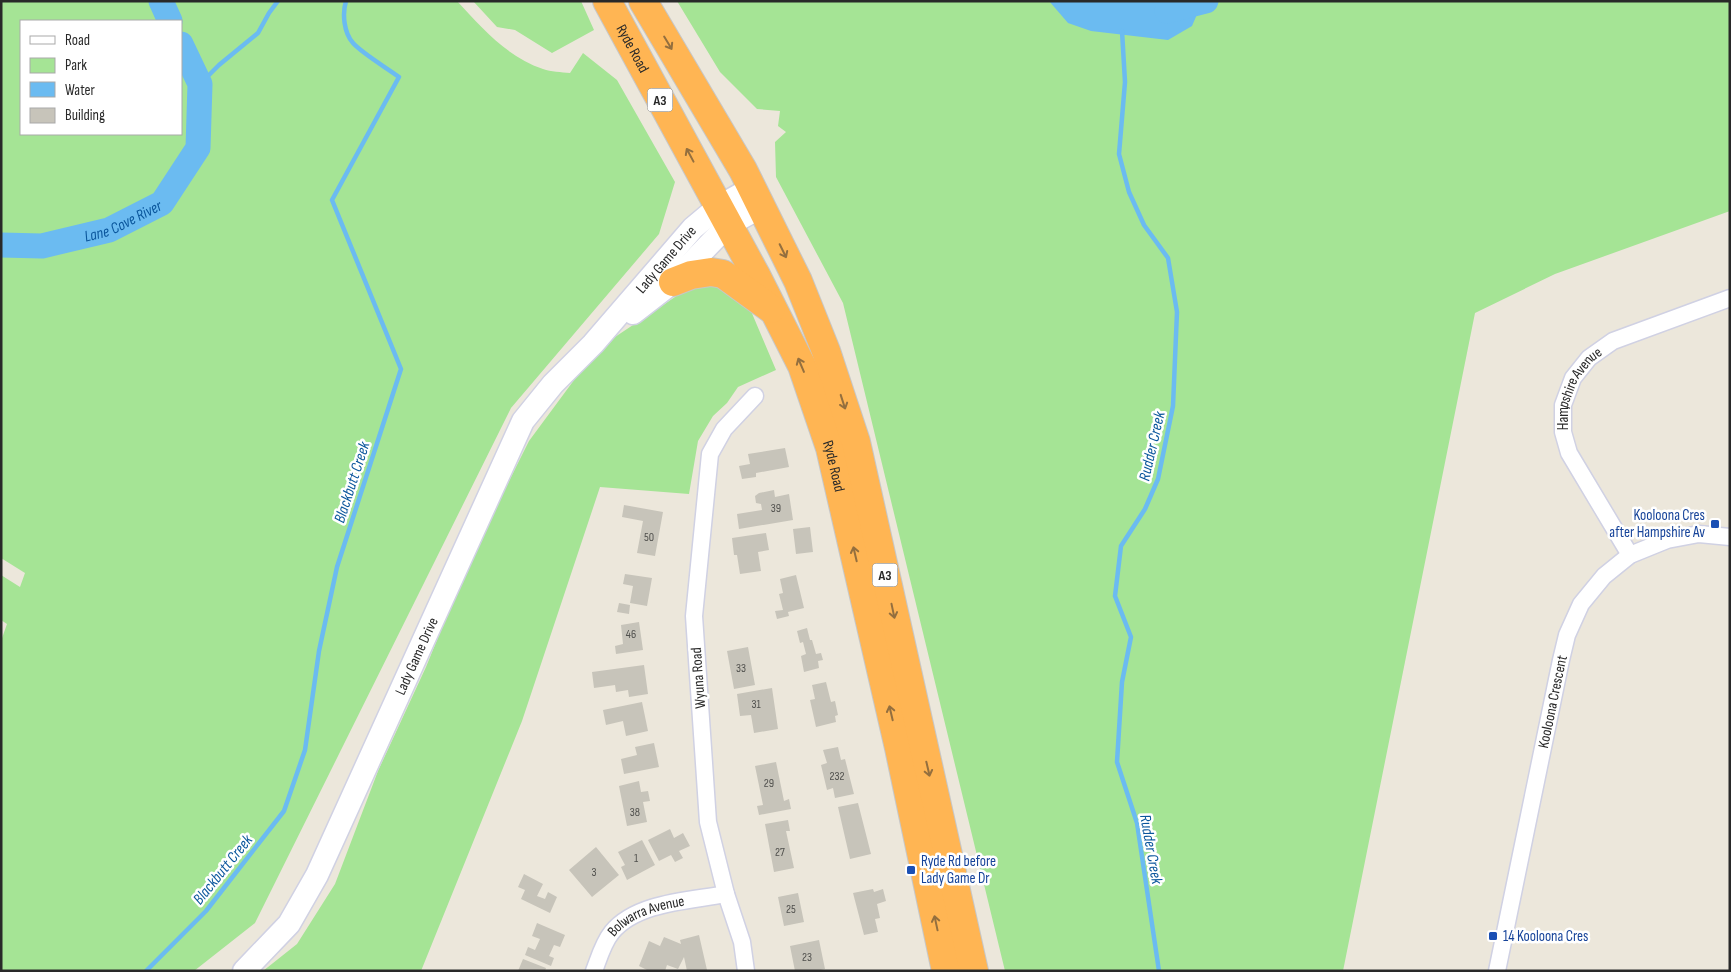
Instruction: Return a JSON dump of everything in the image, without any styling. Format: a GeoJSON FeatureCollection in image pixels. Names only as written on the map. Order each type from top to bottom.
{"type":"FeatureCollection","features":[{"type":"Feature","properties":{"kind":"highway","name":"Ryde Road"},"geometry":{"type":"LineString","coordinates":[[607,1],[802,366],[830,448],[899,748],[946,971]]}},
{"type":"Feature","properties":{"kind":"highway","name":"Ryde Road"},"geometry":{"type":"LineString","coordinates":[[643,1],[757,198],[798,281],[819,333],[856,442],[974,971]]}},
{"type":"Feature","properties":{"kind":"highway"},"geometry":{"type":"LineString","coordinates":[[673,282],[691,275],[711,272],[723,274],[774,311]]}},
{"type":"Feature","properties":{"kind":"main road","name":"Lady Game Drive"},"geometry":{"type":"LineString","coordinates":[[244,971],[289,924],[317,875],[523,421],[553,384],[593,344],[693,228],[723,216],[757,198]]}},
{"type":"Feature","properties":{"kind":"main road","name":"Lady Game Drive"},"geometry":{"type":"LineString","coordinates":[[593,344],[673,282],[723,216]]}},
{"type":"Feature","properties":{"kind":"street","name":"Hampshire Avenue"},"geometry":{"type":"LineString","coordinates":[[1630,555],[1569,454],[1563,432],[1563,405],[1573,378],[1588,358],[1613,340],[1730,298]]}},
{"type":"Feature","properties":{"kind":"street","name":"Wyuna Road"},"geometry":{"type":"LineString","coordinates":[[746,971],[742,942],[726,894],[708,822],[694,616],[710,454],[724,429],[755,396]]}},
{"type":"Feature","properties":{"kind":"street","name":"Kooloona Crescent"},"geometry":{"type":"LineString","coordinates":[[1497,971],[1568,635],[1581,604],[1604,576],[1630,555],[1666,540],[1699,534],[1730,537]]}},
{"type":"Feature","properties":{"kind":"street","name":"Bolwarra Avenue"},"geometry":{"type":"LineString","coordinates":[[594,971],[611,933],[635,914],[648,908],[726,894]]}},
{"type":"Feature","properties":{"kind":"green space"},"geometry":{"type":"Polygon","coordinates":[[[1,1],[457,1],[496,41],[530,64],[549,71],[570,73],[583,53],[617,80],[675,182],[659,234],[511,408],[255,923],[194,971],[1,971],[1,641],[7,624],[1,620],[1,575],[20,587],[25,573],[1,558],[1,251],[39,246],[1,241],[1,1]]]}},
{"type":"Feature","properties":{"kind":"green space"},"geometry":{"type":"Polygon","coordinates":[[[473,1],[581,1],[594,30],[552,53],[515,30],[497,27],[473,1]]]}},
{"type":"Feature","properties":{"kind":"green space"},"geometry":{"type":"Polygon","coordinates":[[[677,1],[1730,1],[1730,211],[1555,274],[1475,313],[1343,971],[1005,971],[843,303],[776,177],[775,142],[786,132],[778,126],[780,111],[757,109],[720,72],[677,1]]]}},
{"type":"Feature","properties":{"kind":"green space"},"geometry":{"type":"Polygon","coordinates":[[[702,283],[728,285],[751,311],[776,370],[738,387],[727,403],[713,416],[698,441],[689,494],[600,487],[522,721],[421,971],[263,971],[297,944],[335,884],[378,771],[426,667],[469,561],[529,441],[597,349],[687,289],[702,283]]]}},
{"type":"Feature","properties":{"kind":"water"},"geometry":{"type":"Polygon","coordinates":[[[1049,1],[1198,1],[1198,12],[1192,26],[1168,40],[1091,31],[1068,23],[1049,1]]]}},
{"type":"Feature","properties":{"kind":"water","name":"Lane Cove River"},"geometry":{"type":"Polygon","coordinates":[[[1,241],[42,246],[1,251],[1,241]]]}},
{"type":"Feature","properties":{"kind":"building"},"geometry":{"type":"Polygon","coordinates":[[[785,448],[789,467],[756,473],[756,477],[742,479],[739,466],[750,464],[748,454],[785,448]]]}},
{"type":"Feature","properties":{"kind":"building"},"geometry":{"type":"Polygon","coordinates":[[[774,490],[775,497],[789,494],[793,520],[739,529],[737,514],[762,510],[761,504],[756,503],[755,496],[759,493],[774,490]]]}},
{"type":"Feature","properties":{"kind":"building"},"geometry":{"type":"Polygon","coordinates":[[[624,505],[663,512],[655,556],[637,553],[643,521],[622,517],[624,505]]]}},
{"type":"Feature","properties":{"kind":"building"},"geometry":{"type":"Polygon","coordinates":[[[810,527],[813,552],[796,554],[793,529],[810,527]]]}},
{"type":"Feature","properties":{"kind":"building"},"geometry":{"type":"Polygon","coordinates":[[[766,533],[769,550],[758,552],[761,571],[740,574],[737,555],[734,555],[732,538],[766,533]]]}},
{"type":"Feature","properties":{"kind":"building"},"geometry":{"type":"Polygon","coordinates":[[[625,574],[652,578],[647,606],[630,603],[633,586],[623,584],[625,574]]]}},
{"type":"Feature","properties":{"kind":"building"},"geometry":{"type":"Polygon","coordinates":[[[796,575],[804,608],[788,612],[789,616],[777,619],[775,611],[783,610],[779,594],[783,593],[780,579],[796,575]]]}},
{"type":"Feature","properties":{"kind":"building"},"geometry":{"type":"Polygon","coordinates":[[[619,603],[630,605],[629,614],[617,612],[619,603]]]}},
{"type":"Feature","properties":{"kind":"building"},"geometry":{"type":"Polygon","coordinates":[[[639,622],[643,650],[616,654],[615,646],[623,644],[621,625],[639,622]]]}},
{"type":"Feature","properties":{"kind":"building"},"geometry":{"type":"Polygon","coordinates":[[[807,628],[816,654],[821,653],[823,660],[818,661],[819,668],[804,672],[801,656],[806,654],[803,642],[800,643],[797,631],[807,628]]]}},
{"type":"Feature","properties":{"kind":"building"},"geometry":{"type":"Polygon","coordinates":[[[748,647],[755,685],[734,689],[727,651],[748,647]]]}},
{"type":"Feature","properties":{"kind":"building"},"geometry":{"type":"Polygon","coordinates":[[[644,665],[648,694],[629,697],[628,690],[616,692],[615,685],[594,688],[592,672],[644,665]]]}},
{"type":"Feature","properties":{"kind":"building"},"geometry":{"type":"Polygon","coordinates":[[[826,682],[831,702],[835,701],[838,715],[835,716],[836,722],[816,727],[810,700],[815,699],[812,685],[826,682]]]}},
{"type":"Feature","properties":{"kind":"building"},"geometry":{"type":"Polygon","coordinates":[[[772,688],[778,729],[754,733],[751,715],[740,716],[737,694],[772,688]]]}},
{"type":"Feature","properties":{"kind":"building"},"geometry":{"type":"Polygon","coordinates":[[[642,702],[648,731],[626,736],[623,721],[606,725],[603,710],[642,702]]]}},
{"type":"Feature","properties":{"kind":"building"},"geometry":{"type":"Polygon","coordinates":[[[654,743],[659,767],[624,774],[621,759],[637,755],[635,747],[654,743]]]}},
{"type":"Feature","properties":{"kind":"building"},"geometry":{"type":"Polygon","coordinates":[[[838,747],[841,760],[845,759],[854,794],[835,798],[833,788],[827,790],[821,765],[827,763],[823,750],[838,747]]]}},
{"type":"Feature","properties":{"kind":"building"},"geometry":{"type":"Polygon","coordinates":[[[776,762],[784,801],[789,799],[791,809],[759,815],[757,806],[763,805],[755,766],[776,762]]]}},
{"type":"Feature","properties":{"kind":"building"},"geometry":{"type":"Polygon","coordinates":[[[639,781],[641,792],[648,791],[650,801],[643,802],[647,822],[627,826],[619,786],[639,781]]]}},
{"type":"Feature","properties":{"kind":"building"},"geometry":{"type":"Polygon","coordinates":[[[858,803],[871,854],[850,859],[838,807],[858,803]]]}},
{"type":"Feature","properties":{"kind":"building"},"geometry":{"type":"Polygon","coordinates":[[[788,820],[790,831],[786,831],[794,868],[774,872],[765,824],[788,820]]]}},
{"type":"Feature","properties":{"kind":"building"},"geometry":{"type":"Polygon","coordinates":[[[670,829],[674,838],[683,833],[690,846],[679,851],[683,858],[675,862],[671,855],[659,861],[648,840],[670,829]]]}},
{"type":"Feature","properties":{"kind":"building"},"geometry":{"type":"Polygon","coordinates":[[[642,840],[655,865],[627,880],[621,867],[625,865],[618,852],[642,840]]]}},
{"type":"Feature","properties":{"kind":"building"},"geometry":{"type":"Polygon","coordinates":[[[596,847],[619,875],[592,897],[569,870],[596,847]]]}},
{"type":"Feature","properties":{"kind":"building"},"geometry":{"type":"Polygon","coordinates":[[[524,874],[543,884],[537,896],[545,899],[548,892],[557,897],[550,913],[521,899],[525,890],[518,887],[524,874]]]}},
{"type":"Feature","properties":{"kind":"building"},"geometry":{"type":"Polygon","coordinates":[[[873,889],[874,892],[883,889],[886,901],[877,904],[880,918],[875,919],[878,932],[864,935],[853,893],[873,889]]]}},
{"type":"Feature","properties":{"kind":"building"},"geometry":{"type":"Polygon","coordinates":[[[798,893],[804,922],[784,926],[778,897],[798,893]]]}},
{"type":"Feature","properties":{"kind":"building"},"geometry":{"type":"Polygon","coordinates":[[[537,923],[565,935],[560,947],[554,945],[549,956],[554,958],[551,966],[525,955],[528,947],[535,950],[540,939],[532,936],[537,923]]]}},
{"type":"Feature","properties":{"kind":"building"},"geometry":{"type":"Polygon","coordinates":[[[699,935],[707,970],[687,971],[684,957],[678,969],[667,965],[665,971],[649,971],[639,966],[649,941],[660,946],[664,937],[681,944],[680,940],[699,935]]]}},
{"type":"Feature","properties":{"kind":"building"},"geometry":{"type":"Polygon","coordinates":[[[819,940],[825,969],[795,971],[790,946],[819,940]]]}},
{"type":"Feature","properties":{"kind":"building"},"geometry":{"type":"Polygon","coordinates":[[[523,959],[546,968],[545,971],[518,971],[523,959]]]}},
{"type":"Feature","properties":{"kind":"waterway","name":"Lane Cove River"},"geometry":{"type":"LineString","coordinates":[[161,1],[170,20]]}},
{"type":"Feature","properties":{"kind":"waterway","name":"Blackbutt Creek"},"geometry":{"type":"LineString","coordinates":[[200,84],[219,65],[258,33],[278,1]]}},
{"type":"Feature","properties":{"kind":"waterway","name":"Blackbutt Creek"},"geometry":{"type":"LineString","coordinates":[[146,971],[206,911],[284,811],[305,750],[319,651],[337,567],[401,369],[332,200],[399,77],[363,52],[350,39],[345,23],[346,1]]}},
{"type":"Feature","properties":{"kind":"waterway","name":"Lane Cove River"},"geometry":{"type":"LineString","coordinates":[[1167,11],[1206,1]]}},
{"type":"Feature","properties":{"kind":"waterway","name":"Rudder Creek"},"geometry":{"type":"LineString","coordinates":[[1122,31],[1125,82],[1119,154],[1129,192],[1144,225],[1168,258],[1177,312],[1173,406],[1158,479],[1145,509],[1121,546],[1115,596],[1131,637],[1122,682],[1117,762],[1137,823],[1159,971]]}},
{"type":"Feature","properties":{"kind":"waterway","name":"Lane Cove River"},"geometry":{"type":"LineString","coordinates":[[1,245],[42,246],[109,230],[162,203],[198,148],[200,84],[182,46]]}},
{"type":"Feature","properties":{"kind":"place","name":"Kooloona Cres after Hampshire Av"},"geometry":{"type":"Point","coordinates":[1715,524]}},
{"type":"Feature","properties":{"kind":"place","name":"Ryde Rd before Lady Game Dr"},"geometry":{"type":"Point","coordinates":[911,870]}},
{"type":"Feature","properties":{"kind":"place","name":"14 Kooloona Cres"},"geometry":{"type":"Point","coordinates":[1493,936]}}]}
